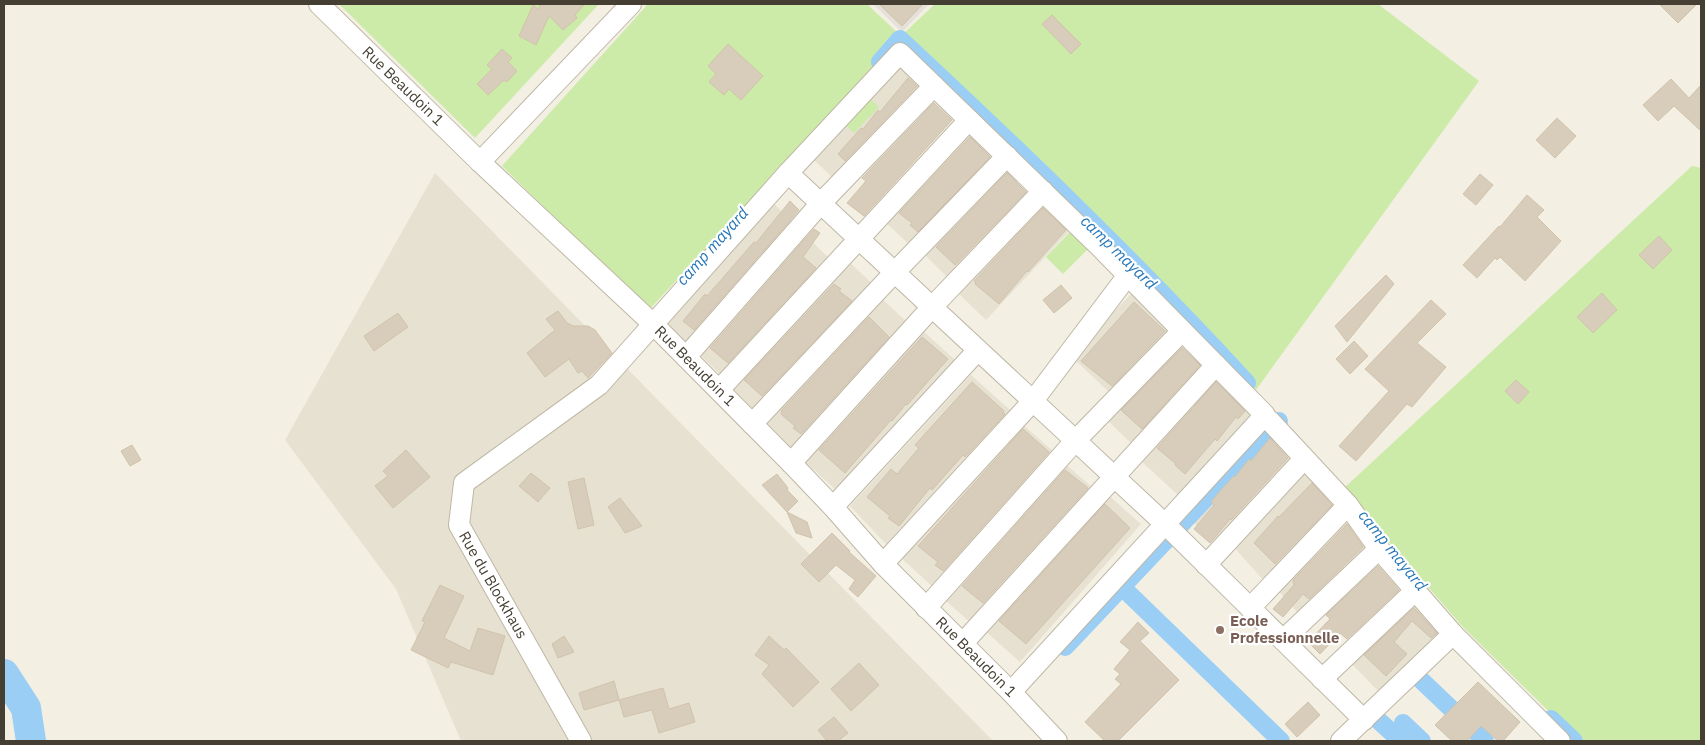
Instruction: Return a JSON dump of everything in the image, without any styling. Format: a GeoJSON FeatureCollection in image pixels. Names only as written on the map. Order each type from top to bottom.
{"type":"FeatureCollection","features":[{"type":"Feature","properties":{"kind":"street","name":"Rue Beaudoin 1"},"geometry":{"type":"LineString","coordinates":[[319,4],[480,162],[653,324],[833,506],[884,564],[1057,741]]}},
{"type":"Feature","properties":{"kind":"street"},"geometry":{"type":"LineString","coordinates":[[480,162],[631,4]]}},
{"type":"Feature","properties":{"kind":"street","name":"Rue du Blockhaus"},"geometry":{"type":"LineString","coordinates":[[581,741],[459,525],[464,483],[599,385],[788,173],[900,53],[934,86]]}},
{"type":"Feature","properties":{"kind":"street"},"geometry":{"type":"LineString","coordinates":[[686,357],[820,204],[934,86],[1128,275],[1216,365],[1265,416],[1170,529],[1011,692]]}},
{"type":"Feature","properties":{"kind":"street"},"geometry":{"type":"LineString","coordinates":[[719,390],[969,120]]}},
{"type":"Feature","properties":{"kind":"street"},"geometry":{"type":"LineString","coordinates":[[752,424],[1007,156]]}},
{"type":"Feature","properties":{"kind":"street"},"geometry":{"type":"LineString","coordinates":[[788,173],[1170,529],[1364,720]]}},
{"type":"Feature","properties":{"kind":"street"},"geometry":{"type":"LineString","coordinates":[[791,463],[932,307],[1042,191]]}},
{"type":"Feature","properties":{"kind":"street"},"geometry":{"type":"LineString","coordinates":[[884,564],[1033,401],[1128,275]]}},
{"type":"Feature","properties":{"kind":"street"},"geometry":{"type":"LineString","coordinates":[[926,608],[1075,441],[1182,331]]}},
{"type":"Feature","properties":{"kind":"street"},"geometry":{"type":"LineString","coordinates":[[833,506],[978,350]]}},
{"type":"Feature","properties":{"kind":"street"},"geometry":{"type":"LineString","coordinates":[[963,643],[1216,365]]}},
{"type":"Feature","properties":{"kind":"street"},"geometry":{"type":"LineString","coordinates":[[1273,425],[1348,505],[1379,549],[1453,634],[1560,741]]}},
{"type":"Feature","properties":{"kind":"street"},"geometry":{"type":"LineString","coordinates":[[1206,565],[1304,458]]}},
{"type":"Feature","properties":{"kind":"street"},"geometry":{"type":"LineString","coordinates":[[1250,608],[1348,505]]}},
{"type":"Feature","properties":{"kind":"street"},"geometry":{"type":"LineString","coordinates":[[1283,640],[1379,549]]}},
{"type":"Feature","properties":{"kind":"street"},"geometry":{"type":"LineString","coordinates":[[1322,679],[1416,590]]}},
{"type":"Feature","properties":{"kind":"street"},"geometry":{"type":"LineString","coordinates":[[1341,741],[1453,634]]}},
{"type":"Feature","properties":{"kind":"shaded area"},"geometry":{"type":"Polygon","coordinates":[[[873,4],[929,4],[902,32],[873,4]]]}},
{"type":"Feature","properties":{"kind":"shaded area"},"geometry":{"type":"Polygon","coordinates":[[[899,61],[925,87],[836,181],[809,155],[899,61]]]}},
{"type":"Feature","properties":{"kind":"shaded area"},"geometry":{"type":"Polygon","coordinates":[[[970,126],[999,158],[913,248],[883,220],[970,126]]]}},
{"type":"Feature","properties":{"kind":"shaded area"},"geometry":{"type":"Polygon","coordinates":[[[1007,161],[1038,191],[952,282],[919,249],[1007,161]]]}},
{"type":"Feature","properties":{"kind":"shaded area"},"geometry":{"type":"Polygon","coordinates":[[[435,173],[993,741],[461,741],[396,589],[285,440],[435,173]]]}},
{"type":"Feature","properties":{"kind":"shaded area"},"geometry":{"type":"Polygon","coordinates":[[[771,201],[796,225],[687,344],[661,319],[771,201]]]}},
{"type":"Feature","properties":{"kind":"shaded area"},"geometry":{"type":"Polygon","coordinates":[[[1046,201],[1074,226],[986,320],[958,293],[1046,201]]]}},
{"type":"Feature","properties":{"kind":"shaded area"},"geometry":{"type":"Polygon","coordinates":[[[803,233],[830,259],[723,377],[695,350],[803,233]]]}},
{"type":"Feature","properties":{"kind":"shaded area"},"geometry":{"type":"Polygon","coordinates":[[[848,261],[877,288],[757,416],[728,390],[848,261]]]}},
{"type":"Feature","properties":{"kind":"shaded area"},"geometry":{"type":"Polygon","coordinates":[[[1134,291],[1175,330],[1111,394],[1071,356],[1134,291]]]}},
{"type":"Feature","properties":{"kind":"shaded area"},"geometry":{"type":"Polygon","coordinates":[[[880,297],[910,325],[793,451],[763,423],[880,297]]]}},
{"type":"Feature","properties":{"kind":"shaded area"},"geometry":{"type":"Polygon","coordinates":[[[923,331],[955,360],[835,489],[804,461],[923,331]]]}},
{"type":"Feature","properties":{"kind":"shaded area"},"geometry":{"type":"Polygon","coordinates":[[[1180,337],[1209,365],[1135,447],[1103,416],[1180,337]]]}},
{"type":"Feature","properties":{"kind":"shaded area"},"geometry":{"type":"Polygon","coordinates":[[[971,375],[1010,410],[886,544],[850,506],[971,375]]]}},
{"type":"Feature","properties":{"kind":"shaded area"},"geometry":{"type":"Polygon","coordinates":[[[1219,377],[1254,412],[1179,496],[1140,460],[1219,377]]]}},
{"type":"Feature","properties":{"kind":"shaded area"},"geometry":{"type":"Polygon","coordinates":[[[1019,421],[1056,454],[935,589],[898,555],[1019,421]]]}},
{"type":"Feature","properties":{"kind":"shaded area"},"geometry":{"type":"Polygon","coordinates":[[[1271,431],[1300,460],[1216,545],[1190,519],[1271,431]]]}},
{"type":"Feature","properties":{"kind":"shaded area"},"geometry":{"type":"Polygon","coordinates":[[[1063,462],[1094,489],[972,624],[945,600],[1063,462]]]}},
{"type":"Feature","properties":{"kind":"shaded area"},"geometry":{"type":"Polygon","coordinates":[[[1309,468],[1345,506],[1266,583],[1232,545],[1309,468]]]}},
{"type":"Feature","properties":{"kind":"shaded area"},"geometry":{"type":"Polygon","coordinates":[[[1106,493],[1141,524],[1020,662],[984,630],[1106,493]]]}},
{"type":"Feature","properties":{"kind":"shaded area"},"geometry":{"type":"Polygon","coordinates":[[[1347,519],[1375,548],[1303,619],[1277,589],[1347,519]]]}},
{"type":"Feature","properties":{"kind":"shaded area"},"geometry":{"type":"Polygon","coordinates":[[[1415,597],[1444,629],[1380,693],[1349,661],[1415,597]]]}},
{"type":"Feature","properties":{"kind":"green space"},"geometry":{"type":"Polygon","coordinates":[[[339,4],[599,4],[475,138],[339,4]]]}},
{"type":"Feature","properties":{"kind":"green space"},"geometry":{"type":"Polygon","coordinates":[[[648,4],[867,4],[901,36],[935,4],[1378,4],[1479,81],[1256,390],[899,39],[649,310],[502,166],[648,4]]]}},
{"type":"Feature","properties":{"kind":"green space"},"geometry":{"type":"Polygon","coordinates":[[[867,96],[879,107],[854,133],[842,122],[867,96]]]}},
{"type":"Feature","properties":{"kind":"green space"},"geometry":{"type":"Polygon","coordinates":[[[1692,166],[1701,168],[1701,741],[1579,741],[1462,626],[1343,489],[1692,166]]]}},
{"type":"Feature","properties":{"kind":"green space"},"geometry":{"type":"Polygon","coordinates":[[[1070,232],[1088,249],[1063,274],[1046,257],[1070,232]]]}},
{"type":"Feature","properties":{"kind":"building"},"geometry":{"type":"Polygon","coordinates":[[[538,4],[585,4],[575,15],[577,18],[563,30],[549,16],[536,45],[519,36],[533,5],[538,9],[540,6],[538,4]]]}},
{"type":"Feature","properties":{"kind":"building"},"geometry":{"type":"Polygon","coordinates":[[[879,4],[923,4],[902,26],[879,4]]]}},
{"type":"Feature","properties":{"kind":"building"},"geometry":{"type":"Polygon","coordinates":[[[1659,4],[1697,4],[1678,23],[1659,4]]]}},
{"type":"Feature","properties":{"kind":"building"},"geometry":{"type":"Polygon","coordinates":[[[1052,15],[1081,44],[1071,54],[1042,24],[1052,15]]]}},
{"type":"Feature","properties":{"kind":"building"},"geometry":{"type":"Polygon","coordinates":[[[728,44],[763,76],[741,100],[729,89],[724,95],[709,82],[716,74],[708,66],[728,44]]]}},
{"type":"Feature","properties":{"kind":"building"},"geometry":{"type":"Polygon","coordinates":[[[502,49],[512,58],[508,62],[517,71],[507,82],[504,80],[488,95],[477,84],[492,69],[487,65],[502,49]]]}},
{"type":"Feature","properties":{"kind":"building"},"geometry":{"type":"Polygon","coordinates":[[[908,78],[917,86],[845,161],[838,154],[861,128],[863,129],[878,110],[880,112],[908,78]]]}},
{"type":"Feature","properties":{"kind":"building"},"geometry":{"type":"Polygon","coordinates":[[[1671,79],[1689,98],[1701,85],[1701,131],[1674,106],[1658,121],[1643,105],[1671,79]]]}},
{"type":"Feature","properties":{"kind":"building"},"geometry":{"type":"Polygon","coordinates":[[[934,103],[952,120],[864,216],[847,203],[866,181],[862,178],[934,103]]]}},
{"type":"Feature","properties":{"kind":"building"},"geometry":{"type":"Polygon","coordinates":[[[1557,118],[1576,136],[1555,158],[1536,140],[1557,118]]]}},
{"type":"Feature","properties":{"kind":"building"},"geometry":{"type":"Polygon","coordinates":[[[970,137],[990,157],[918,232],[910,225],[912,223],[899,213],[970,137]]]}},
{"type":"Feature","properties":{"kind":"building"},"geometry":{"type":"Polygon","coordinates":[[[1007,173],[1026,192],[955,265],[936,247],[1007,173]]]}},
{"type":"Feature","properties":{"kind":"building"},"geometry":{"type":"Polygon","coordinates":[[[1480,174],[1493,185],[1476,205],[1463,194],[1480,174]]]}},
{"type":"Feature","properties":{"kind":"building"},"geometry":{"type":"Polygon","coordinates":[[[1527,195],[1544,210],[1537,217],[1561,241],[1525,281],[1500,257],[1497,260],[1495,258],[1477,278],[1463,265],[1500,227],[1527,195]]]}},
{"type":"Feature","properties":{"kind":"building"},"geometry":{"type":"Polygon","coordinates":[[[790,201],[799,210],[694,330],[683,321],[705,294],[707,296],[754,242],[756,243],[790,201]]]}},
{"type":"Feature","properties":{"kind":"building"},"geometry":{"type":"Polygon","coordinates":[[[1043,208],[1066,230],[999,304],[975,284],[974,281],[1043,208]]]}},
{"type":"Feature","properties":{"kind":"building"},"geometry":{"type":"Polygon","coordinates":[[[814,229],[820,233],[803,257],[816,268],[728,363],[710,348],[814,229]]]}},
{"type":"Feature","properties":{"kind":"building"},"geometry":{"type":"Polygon","coordinates":[[[1659,236],[1672,250],[1653,269],[1639,255],[1659,236]]]}},
{"type":"Feature","properties":{"kind":"building"},"geometry":{"type":"Polygon","coordinates":[[[1386,275],[1394,284],[1347,342],[1335,326],[1386,275]]]}},
{"type":"Feature","properties":{"kind":"building"},"geometry":{"type":"Polygon","coordinates":[[[834,284],[841,289],[839,291],[852,301],[762,396],[744,380],[834,284]]]}},
{"type":"Feature","properties":{"kind":"building"},"geometry":{"type":"Polygon","coordinates":[[[1061,285],[1072,298],[1054,313],[1043,300],[1061,285]]]}},
{"type":"Feature","properties":{"kind":"building"},"geometry":{"type":"Polygon","coordinates":[[[1602,293],[1617,310],[1593,333],[1577,317],[1602,293]]]}},
{"type":"Feature","properties":{"kind":"building"},"geometry":{"type":"Polygon","coordinates":[[[1431,300],[1446,314],[1417,343],[1446,367],[1412,407],[1407,404],[1356,461],[1339,446],[1389,391],[1365,369],[1431,300]]]}},
{"type":"Feature","properties":{"kind":"building"},"geometry":{"type":"Polygon","coordinates":[[[1134,302],[1165,331],[1112,386],[1081,361],[1134,302]]]}},
{"type":"Feature","properties":{"kind":"building"},"geometry":{"type":"Polygon","coordinates":[[[558,311],[567,323],[573,326],[588,326],[595,330],[612,353],[588,378],[582,371],[578,373],[569,359],[545,377],[527,353],[555,330],[546,319],[558,311]]]}},
{"type":"Feature","properties":{"kind":"building"},"geometry":{"type":"Polygon","coordinates":[[[398,313],[408,327],[374,351],[364,336],[398,313]]]}},
{"type":"Feature","properties":{"kind":"building"},"geometry":{"type":"Polygon","coordinates":[[[869,317],[889,337],[801,434],[793,428],[795,426],[781,414],[781,411],[869,317]]]}},
{"type":"Feature","properties":{"kind":"building"},"geometry":{"type":"Polygon","coordinates":[[[922,337],[948,359],[845,473],[819,450],[922,337]]]}},
{"type":"Feature","properties":{"kind":"building"},"geometry":{"type":"Polygon","coordinates":[[[1354,341],[1368,356],[1350,374],[1336,359],[1354,341]]]}},
{"type":"Feature","properties":{"kind":"building"},"geometry":{"type":"Polygon","coordinates":[[[1182,348],[1200,365],[1142,429],[1121,410],[1182,348]]]}},
{"type":"Feature","properties":{"kind":"building"},"geometry":{"type":"Polygon","coordinates":[[[1516,380],[1529,392],[1518,404],[1505,391],[1516,380]]]}},
{"type":"Feature","properties":{"kind":"building"},"geometry":{"type":"Polygon","coordinates":[[[972,382],[1005,414],[965,457],[963,455],[932,490],[930,488],[899,526],[867,497],[891,469],[897,474],[919,448],[915,445],[972,382]]]}},
{"type":"Feature","properties":{"kind":"building"},"geometry":{"type":"Polygon","coordinates":[[[1216,382],[1245,411],[1238,419],[1236,417],[1217,441],[1215,439],[1185,474],[1157,448],[1216,382]]]}},
{"type":"Feature","properties":{"kind":"building"},"geometry":{"type":"Polygon","coordinates":[[[1023,429],[1049,452],[943,571],[935,565],[938,562],[918,546],[1023,429]]]}},
{"type":"Feature","properties":{"kind":"building"},"geometry":{"type":"Polygon","coordinates":[[[1270,438],[1288,458],[1210,543],[1194,529],[1214,505],[1211,502],[1219,492],[1235,477],[1249,459],[1251,461],[1270,438]]]}},
{"type":"Feature","properties":{"kind":"building"},"geometry":{"type":"Polygon","coordinates":[[[132,445],[141,460],[130,466],[121,451],[132,445]]]}},
{"type":"Feature","properties":{"kind":"building"},"geometry":{"type":"Polygon","coordinates":[[[406,450],[430,477],[393,508],[375,486],[388,476],[383,471],[406,450]]]}},
{"type":"Feature","properties":{"kind":"building"},"geometry":{"type":"Polygon","coordinates":[[[1065,470],[1088,488],[983,603],[962,586],[1065,470]]]}},
{"type":"Feature","properties":{"kind":"building"},"geometry":{"type":"Polygon","coordinates":[[[531,473],[550,488],[538,502],[519,486],[531,473]]]}},
{"type":"Feature","properties":{"kind":"building"},"geometry":{"type":"Polygon","coordinates":[[[777,474],[788,488],[787,490],[798,501],[787,512],[762,485],[777,474]]]}},
{"type":"Feature","properties":{"kind":"building"},"geometry":{"type":"Polygon","coordinates":[[[584,478],[594,525],[578,529],[568,482],[584,478]]]}},
{"type":"Feature","properties":{"kind":"building"},"geometry":{"type":"Polygon","coordinates":[[[1312,483],[1332,505],[1275,564],[1254,543],[1278,516],[1312,483]]]}},
{"type":"Feature","properties":{"kind":"building"},"geometry":{"type":"Polygon","coordinates":[[[620,498],[642,526],[625,533],[608,507],[620,498]]]}},
{"type":"Feature","properties":{"kind":"building"},"geometry":{"type":"Polygon","coordinates":[[[1105,504],[1130,528],[1026,644],[999,621],[1105,504]]]}},
{"type":"Feature","properties":{"kind":"building"},"geometry":{"type":"Polygon","coordinates":[[[787,512],[807,522],[812,538],[796,533],[787,512]]]}},
{"type":"Feature","properties":{"kind":"building"},"geometry":{"type":"Polygon","coordinates":[[[1347,524],[1363,547],[1309,599],[1303,594],[1283,617],[1273,609],[1294,585],[1293,580],[1347,524]]]}},
{"type":"Feature","properties":{"kind":"building"},"geometry":{"type":"Polygon","coordinates":[[[832,533],[849,552],[876,576],[858,597],[849,589],[855,580],[836,565],[819,582],[801,564],[832,533]]]}},
{"type":"Feature","properties":{"kind":"building"},"geometry":{"type":"Polygon","coordinates":[[[1378,566],[1399,590],[1347,639],[1340,633],[1320,654],[1308,642],[1330,619],[1326,615],[1378,566]]]}},
{"type":"Feature","properties":{"kind":"building"},"geometry":{"type":"Polygon","coordinates":[[[440,585],[464,596],[444,638],[470,651],[478,628],[505,636],[493,675],[451,662],[448,668],[411,650],[425,622],[422,621],[440,585]]]}},
{"type":"Feature","properties":{"kind":"building"},"geometry":{"type":"Polygon","coordinates":[[[1414,608],[1437,633],[1431,638],[1412,621],[1394,642],[1407,654],[1386,676],[1364,655],[1414,608]]]}},
{"type":"Feature","properties":{"kind":"building"},"geometry":{"type":"Polygon","coordinates":[[[1138,622],[1149,633],[1140,641],[1179,680],[1118,741],[1105,741],[1085,722],[1121,684],[1115,679],[1120,674],[1114,669],[1130,650],[1120,642],[1138,622]]]}},
{"type":"Feature","properties":{"kind":"building"},"geometry":{"type":"Polygon","coordinates":[[[564,636],[574,652],[558,658],[552,644],[564,636]]]}},
{"type":"Feature","properties":{"kind":"building"},"geometry":{"type":"Polygon","coordinates":[[[769,636],[784,650],[786,648],[819,682],[793,707],[762,674],[769,665],[755,655],[769,636]]]}},
{"type":"Feature","properties":{"kind":"building"},"geometry":{"type":"Polygon","coordinates":[[[859,663],[879,685],[851,711],[831,689],[859,663]]]}},
{"type":"Feature","properties":{"kind":"building"},"geometry":{"type":"Polygon","coordinates":[[[614,681],[619,700],[584,710],[579,693],[614,681]]]}},
{"type":"Feature","properties":{"kind":"building"},"geometry":{"type":"Polygon","coordinates":[[[1478,682],[1520,722],[1503,741],[1498,741],[1481,726],[1467,741],[1452,741],[1435,725],[1478,682]]]}},
{"type":"Feature","properties":{"kind":"building"},"geometry":{"type":"Polygon","coordinates":[[[663,688],[669,709],[689,703],[695,722],[659,733],[652,710],[624,717],[619,700],[663,688]]]}},
{"type":"Feature","properties":{"kind":"building"},"geometry":{"type":"Polygon","coordinates":[[[1308,702],[1320,715],[1297,737],[1285,724],[1308,702]]]}},
{"type":"Feature","properties":{"kind":"building"},"geometry":{"type":"Polygon","coordinates":[[[834,717],[848,733],[838,741],[827,741],[818,730],[834,717]]]}},
{"type":"Feature","properties":{"kind":"waterway","name":"camp mayard"},"geometry":{"type":"LineString","coordinates":[[880,62],[900,39],[1077,208],[1163,294],[1247,383]]}},
{"type":"Feature","properties":{"kind":"waterway"},"geometry":{"type":"LineString","coordinates":[[1065,647],[1279,421]]}},
{"type":"Feature","properties":{"kind":"waterway"},"geometry":{"type":"LineString","coordinates":[[1122,587],[1281,741]]}},
{"type":"Feature","properties":{"kind":"waterway"},"geometry":{"type":"LineString","coordinates":[[4,674],[26,708],[31,741]]}},
{"type":"Feature","properties":{"kind":"waterway"},"geometry":{"type":"LineString","coordinates":[[1420,679],[1485,741]]}},
{"type":"Feature","properties":{"kind":"waterway","name":"camp mayard"},"geometry":{"type":"LineString","coordinates":[[1551,719],[1574,741]]}},
{"type":"Feature","properties":{"kind":"waterway"},"geometry":{"type":"LineString","coordinates":[[1378,720],[1401,741]]}},
{"type":"Feature","properties":{"kind":"waterway"},"geometry":{"type":"LineString","coordinates":[[1403,723],[1422,741]]}},
{"type":"Feature","properties":{"kind":"place","name":"Ecole Professionnelle"},"geometry":{"type":"Point","coordinates":[1220,630]}}]}
